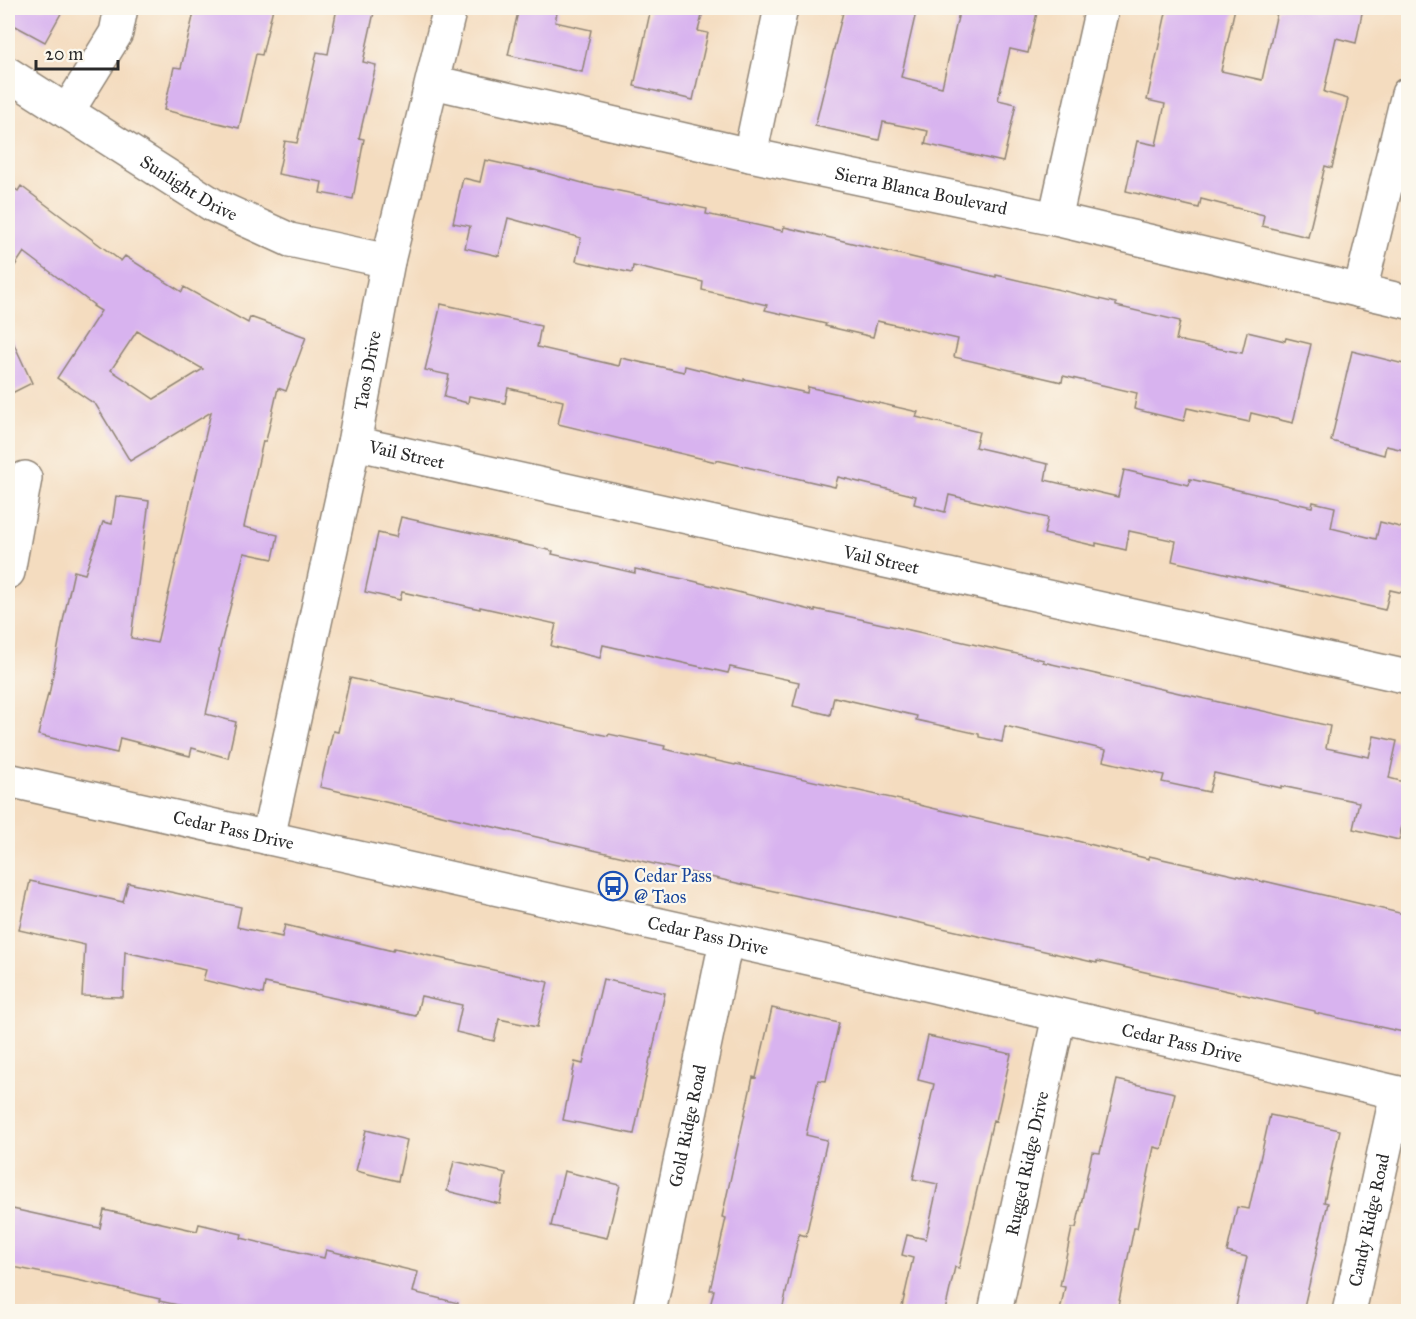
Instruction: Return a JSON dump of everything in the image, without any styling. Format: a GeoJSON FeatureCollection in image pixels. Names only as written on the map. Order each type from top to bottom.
{"type":"FeatureCollection","features":[{"type":"Feature","properties":{"kind":"street"},"geometry":{"type":"LineString","coordinates":[[67,112],[116,33],[121,8]]}},
{"type":"Feature","properties":{"kind":"street","name":"Taos Drive"},"geometry":{"type":"LineString","coordinates":[[268,838],[354,443],[388,261],[450,8]]}},
{"type":"Feature","properties":{"kind":"street"},"geometry":{"type":"LineString","coordinates":[[750,155],[781,8]]}},
{"type":"Feature","properties":{"kind":"street"},"geometry":{"type":"LineString","coordinates":[[1055,219],[1102,8]]}},
{"type":"Feature","properties":{"kind":"street","name":"Sunlight Drive"},"geometry":{"type":"LineString","coordinates":[[8,74],[213,205],[290,240],[388,261]]}},
{"type":"Feature","properties":{"kind":"street","name":"Sierra Blanca Boulevard"},"geometry":{"type":"LineString","coordinates":[[433,82],[750,155],[1055,219],[1408,302]]}},
{"type":"Feature","properties":{"kind":"street"},"geometry":{"type":"LineString","coordinates":[[1360,291],[1408,94]]}},
{"type":"Feature","properties":{"kind":"street","name":"Vail Street"},"geometry":{"type":"LineString","coordinates":[[354,443],[1408,677]]}},
{"type":"Feature","properties":{"kind":"street"},"geometry":{"type":"LineString","coordinates":[[8,572],[25,478]]}},
{"type":"Feature","properties":{"kind":"street","name":"Cedar Pass Drive"},"geometry":{"type":"LineString","coordinates":[[8,780],[883,975],[1403,1094]]}},
{"type":"Feature","properties":{"kind":"street","name":"Gold Ridge Road"},"geometry":{"type":"LineString","coordinates":[[649,1311],[726,941]]}},
{"type":"Feature","properties":{"kind":"street","name":"Rugged Ridge Drive"},"geometry":{"type":"LineString","coordinates":[[995,1311],[1059,1016]]}},
{"type":"Feature","properties":{"kind":"street","name":"Candy Ridge Road"},"geometry":{"type":"LineString","coordinates":[[1349,1311],[1403,1094]]}},
{"type":"Feature","properties":{"kind":"building"},"geometry":{"type":"Polygon","coordinates":[[[8,8],[64,8],[45,42],[8,22],[8,8]]]}},
{"type":"Feature","properties":{"kind":"building"},"geometry":{"type":"Polygon","coordinates":[[[195,8],[273,8],[262,55],[256,54],[239,128],[164,110],[174,67],[181,68],[195,8]]]}},
{"type":"Feature","properties":{"kind":"building"},"geometry":{"type":"Polygon","coordinates":[[[337,8],[375,8],[363,62],[376,65],[359,138],[364,139],[353,199],[320,193],[322,182],[278,174],[285,141],[297,143],[317,52],[328,54],[337,8]]]}},
{"type":"Feature","properties":{"kind":"building"},"geometry":{"type":"Polygon","coordinates":[[[519,8],[558,8],[555,22],[591,30],[582,72],[508,55],[519,8]]]}},
{"type":"Feature","properties":{"kind":"building"},"geometry":{"type":"Polygon","coordinates":[[[651,8],[704,8],[698,31],[708,33],[693,100],[634,86],[651,8]]]}},
{"type":"Feature","properties":{"kind":"building"},"geometry":{"type":"Polygon","coordinates":[[[844,8],[917,8],[901,77],[942,87],[960,8],[1038,8],[1028,53],[1010,49],[998,100],[1016,104],[1003,162],[925,144],[928,131],[883,122],[879,140],[815,126],[844,8]]]}},
{"type":"Feature","properties":{"kind":"building"},"geometry":{"type":"Polygon","coordinates":[[[1167,8],[1235,8],[1221,71],[1262,80],[1278,8],[1363,8],[1356,43],[1336,38],[1324,92],[1348,99],[1332,168],[1325,166],[1308,237],[1262,226],[1264,215],[1201,199],[1199,208],[1126,191],[1137,141],[1156,145],[1165,104],[1147,100],[1167,8]]]}},
{"type":"Feature","properties":{"kind":"building"},"geometry":{"type":"Polygon","coordinates":[[[485,160],[707,209],[706,214],[783,231],[784,227],[1116,303],[1116,306],[1180,321],[1176,340],[1242,353],[1247,332],[1285,341],[1286,338],[1311,344],[1293,423],[1251,413],[1249,422],[1187,408],[1184,421],[1134,409],[1137,393],[1063,376],[1062,382],[954,357],[958,339],[877,321],[873,337],[765,310],[767,305],[702,290],[703,282],[633,266],[632,273],[576,261],[581,238],[508,218],[499,256],[465,248],[470,226],[453,223],[463,178],[480,182],[485,160]]]}},
{"type":"Feature","properties":{"kind":"building"},"geometry":{"type":"Polygon","coordinates":[[[8,184],[18,191],[21,186],[121,261],[125,256],[182,292],[184,287],[248,323],[250,317],[306,337],[286,391],[278,388],[266,441],[263,441],[244,527],[278,535],[273,559],[244,553],[219,651],[206,714],[236,722],[228,758],[192,748],[190,756],[120,738],[117,753],[38,735],[49,695],[74,571],[85,574],[103,522],[112,524],[116,496],[149,501],[131,638],[157,643],[211,412],[130,461],[96,405],[57,378],[101,311],[24,252],[8,276],[8,184]],[[137,331],[111,370],[154,399],[203,369],[137,331]]]}},
{"type":"Feature","properties":{"kind":"building"},"geometry":{"type":"Polygon","coordinates":[[[441,304],[541,326],[537,347],[619,366],[621,358],[684,372],[685,366],[744,381],[744,379],[807,393],[808,387],[918,412],[916,417],[979,432],[975,447],[1048,464],[1045,480],[1118,497],[1124,470],[1189,485],[1190,479],[1312,507],[1313,502],[1335,507],[1331,528],[1376,539],[1380,522],[1408,529],[1408,594],[1390,590],[1385,610],[1172,561],[1176,541],[1129,531],[1126,550],[1096,543],[1096,546],[1044,534],[1048,518],[949,495],[945,512],[914,504],[916,496],[838,477],[835,487],[716,460],[716,462],[558,424],[563,401],[508,388],[505,403],[469,396],[468,403],[444,397],[449,375],[425,370],[441,304]]]}},
{"type":"Feature","properties":{"kind":"building"},"geometry":{"type":"Polygon","coordinates":[[[8,331],[32,383],[8,395],[8,331]]]}},
{"type":"Feature","properties":{"kind":"building"},"geometry":{"type":"Polygon","coordinates":[[[1352,351],[1408,365],[1408,451],[1386,446],[1384,455],[1331,441],[1352,351]]]}},
{"type":"Feature","properties":{"kind":"building"},"geometry":{"type":"Polygon","coordinates":[[[401,517],[553,551],[552,554],[635,573],[635,569],[693,581],[815,611],[815,609],[1044,660],[1043,662],[1330,726],[1326,748],[1369,757],[1374,736],[1397,741],[1389,778],[1408,783],[1408,797],[1399,840],[1353,829],[1359,802],[1214,773],[1209,792],[1162,782],[1164,775],[1103,761],[1106,750],[1005,726],[1002,742],[979,737],[979,734],[916,720],[917,716],[834,697],[830,715],[793,706],[799,682],[730,667],[728,673],[603,645],[600,658],[551,646],[556,624],[402,592],[400,600],[365,592],[378,533],[396,537],[401,517]]]}},
{"type":"Feature","properties":{"kind":"building"},"geometry":{"type":"Polygon","coordinates":[[[350,678],[608,736],[609,734],[665,746],[664,749],[919,804],[1149,859],[1149,856],[1408,915],[1408,1033],[320,787],[333,731],[338,732],[350,678]]]}},
{"type":"Feature","properties":{"kind":"building"},"geometry":{"type":"Polygon","coordinates":[[[30,881],[123,902],[128,883],[241,907],[237,927],[282,937],[285,925],[393,951],[394,948],[548,982],[537,1027],[499,1019],[494,1041],[456,1032],[462,1005],[421,996],[416,1016],[265,983],[263,994],[203,980],[206,970],[125,952],[123,997],[82,996],[85,945],[19,930],[30,881]]]}},
{"type":"Feature","properties":{"kind":"building"},"geometry":{"type":"Polygon","coordinates":[[[603,979],[665,993],[634,1134],[563,1120],[575,1062],[583,1064],[603,979]]]}},
{"type":"Feature","properties":{"kind":"building"},"geometry":{"type":"Polygon","coordinates":[[[772,1008],[839,1023],[826,1081],[818,1080],[806,1135],[827,1140],[806,1236],[799,1234],[782,1311],[709,1311],[714,1290],[710,1290],[726,1218],[722,1217],[753,1077],[756,1078],[772,1008]]]}},
{"type":"Feature","properties":{"kind":"building"},"geometry":{"type":"Polygon","coordinates":[[[928,1036],[1011,1054],[996,1121],[993,1120],[959,1268],[955,1267],[945,1311],[901,1311],[913,1258],[902,1255],[907,1235],[926,1239],[938,1184],[913,1179],[934,1084],[918,1080],[928,1036]]]}},
{"type":"Feature","properties":{"kind":"building"},"geometry":{"type":"Polygon","coordinates":[[[1117,1080],[1175,1093],[1162,1149],[1154,1147],[1117,1311],[1060,1311],[1065,1287],[1060,1286],[1072,1228],[1076,1228],[1092,1152],[1100,1153],[1117,1080]]]}},
{"type":"Feature","properties":{"kind":"building"},"geometry":{"type":"Polygon","coordinates":[[[1270,1115],[1340,1130],[1324,1202],[1328,1203],[1303,1311],[1235,1311],[1247,1257],[1227,1252],[1237,1207],[1249,1209],[1270,1115]]]}},
{"type":"Feature","properties":{"kind":"building"},"geometry":{"type":"Polygon","coordinates":[[[366,1130],[407,1140],[398,1181],[356,1171],[366,1130]]]}},
{"type":"Feature","properties":{"kind":"building"},"geometry":{"type":"Polygon","coordinates":[[[454,1161],[506,1173],[500,1204],[447,1191],[454,1161]]]}},
{"type":"Feature","properties":{"kind":"building"},"geometry":{"type":"Polygon","coordinates":[[[564,1171],[620,1185],[607,1238],[551,1226],[564,1171]]]}},
{"type":"Feature","properties":{"kind":"building"},"geometry":{"type":"Polygon","coordinates":[[[8,1208],[100,1228],[104,1210],[197,1231],[199,1224],[242,1234],[241,1238],[324,1258],[326,1250],[418,1272],[413,1292],[458,1303],[457,1311],[206,1311],[159,1301],[160,1299],[8,1266],[8,1208]]]}},
{"type":"Feature","properties":{"kind":"place","name":"Cedar Pass @ Taos"},"geometry":{"type":"Point","coordinates":[613,886]}}]}
